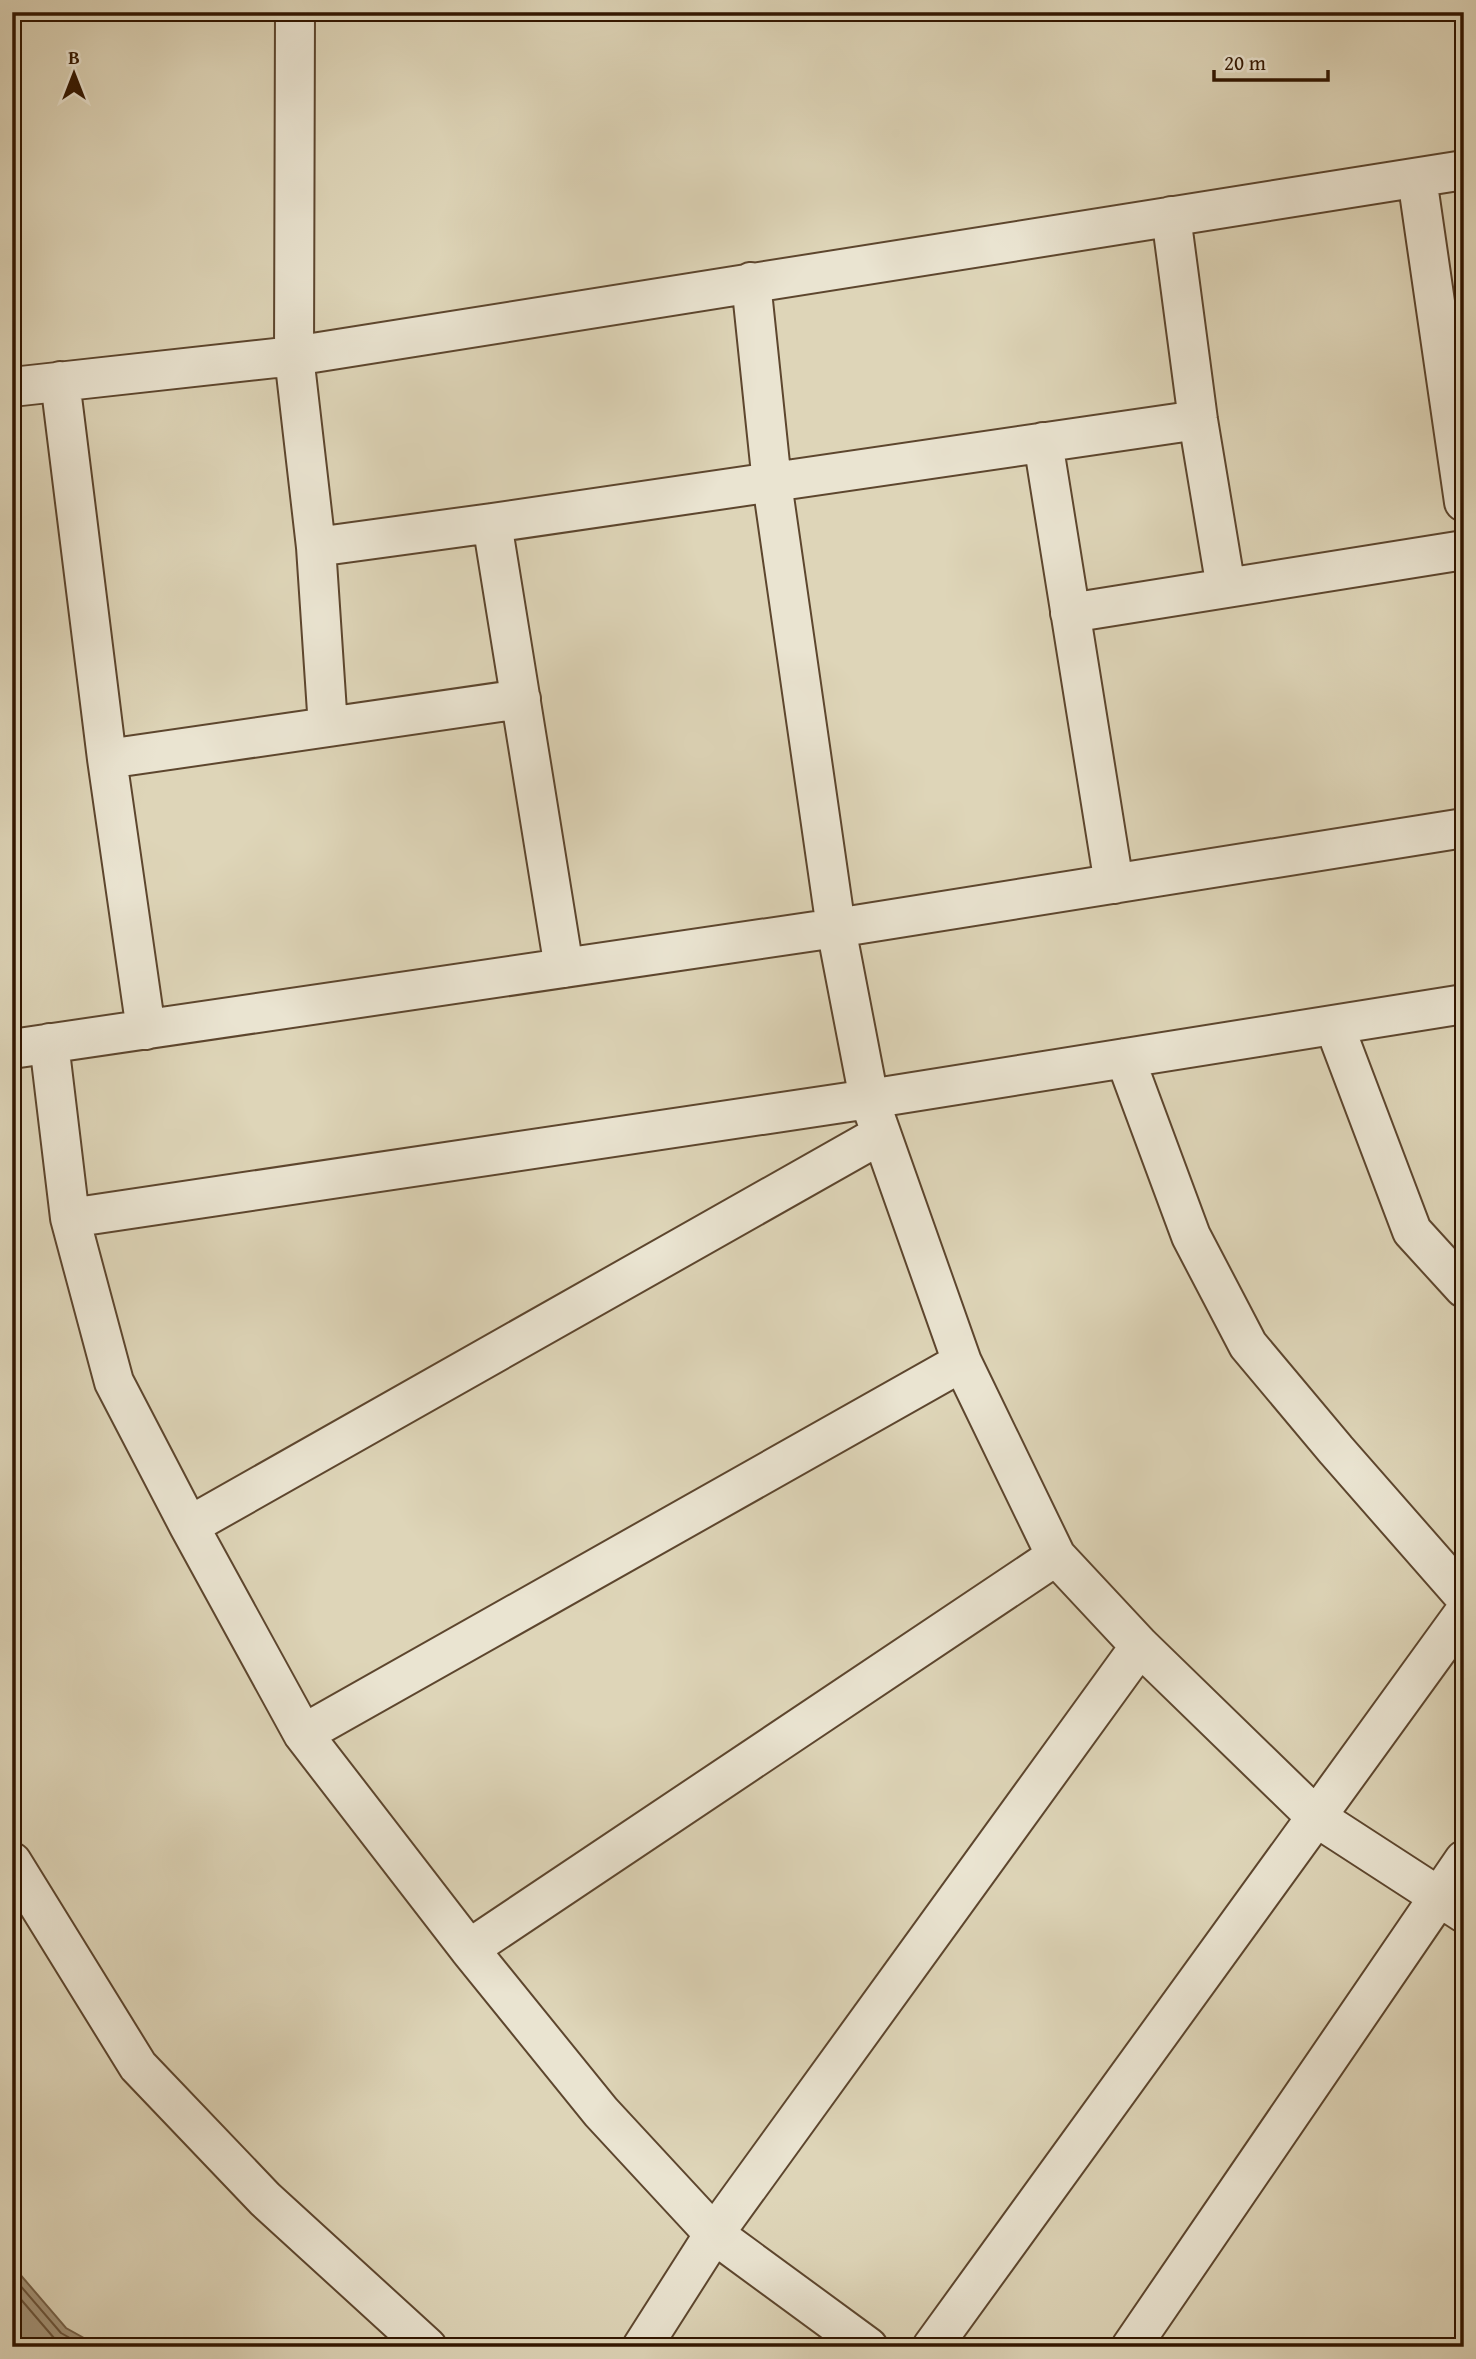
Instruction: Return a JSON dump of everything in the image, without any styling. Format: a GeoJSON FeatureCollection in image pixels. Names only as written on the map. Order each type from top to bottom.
{"type":"FeatureCollection","features":[{"type":"Feature","properties":{"kind":"street"},"geometry":{"type":"LineString","coordinates":[[295,12],[294,355],[316,547],[328,727]]}},
{"type":"Feature","properties":{"kind":"street"},"geometry":{"type":"LineString","coordinates":[[12,387],[294,355],[1464,170]]}},
{"type":"Feature","properties":{"kind":"street"},"geometry":{"type":"LineString","coordinates":[[1417,178],[1464,502]]}},
{"type":"Feature","properties":{"kind":"street"},"geometry":{"type":"LineString","coordinates":[[1171,216],[1198,420],[1226,588]]}},
{"type":"Feature","properties":{"kind":"street"},"geometry":{"type":"LineString","coordinates":[[751,282],[772,482],[835,928],[869,1099],[962,1362],[1056,1556],[1140,1646],[1316,1817],[1451,1905]]}},
{"type":"Feature","properties":{"kind":"street"},"geometry":{"type":"LineString","coordinates":[[60,381],[107,759],[145,1030]]}},
{"type":"Feature","properties":{"kind":"street"},"geometry":{"type":"LineString","coordinates":[[316,547],[1198,420]]}},
{"type":"Feature","properties":{"kind":"street"},"geometry":{"type":"LineString","coordinates":[[1044,442],[1114,884]]}},
{"type":"Feature","properties":{"kind":"street"},"geometry":{"type":"LineString","coordinates":[[492,523],[564,968]]}},
{"type":"Feature","properties":{"kind":"street"},"geometry":{"type":"LineString","coordinates":[[1070,613],[1464,550]]}},
{"type":"Feature","properties":{"kind":"street"},"geometry":{"type":"LineString","coordinates":[[107,759],[521,699]]}},
{"type":"Feature","properties":{"kind":"street"},"geometry":{"type":"LineString","coordinates":[[12,1049],[835,928],[1464,828]]}},
{"type":"Feature","properties":{"kind":"street"},"geometry":{"type":"LineString","coordinates":[[70,1218],[869,1099],[1464,1004]]}},
{"type":"Feature","properties":{"kind":"street"},"geometry":{"type":"LineString","coordinates":[[1334,1025],[1412,1231],[1464,1288]]}},
{"type":"Feature","properties":{"kind":"street"},"geometry":{"type":"LineString","coordinates":[[49,1043],[70,1218],[114,1382],[303,1734],[469,1949],[601,2112],[714,2234],[868,2347]]}},
{"type":"Feature","properties":{"kind":"street"},"geometry":{"type":"LineString","coordinates":[[1125,1058],[1191,1236],[1248,1345],[1464,1596]]}},
{"type":"Feature","properties":{"kind":"street"},"geometry":{"type":"LineString","coordinates":[[189,1526],[880,1135]]}},
{"type":"Feature","properties":{"kind":"street"},"geometry":{"type":"LineString","coordinates":[[303,1734],[962,1362]]}},
{"type":"Feature","properties":{"kind":"street"},"geometry":{"type":"LineString","coordinates":[[469,1949],[1056,1556]]}},
{"type":"Feature","properties":{"kind":"street"},"geometry":{"type":"LineString","coordinates":[[932,2347],[1464,1613]]}},
{"type":"Feature","properties":{"kind":"street"},"geometry":{"type":"LineString","coordinates":[[642,2347],[714,2234],[1140,1646]]}},
{"type":"Feature","properties":{"kind":"street"},"geometry":{"type":"LineString","coordinates":[[1131,2347],[1451,1905],[1464,1860]]}},
{"type":"Feature","properties":{"kind":"street"},"geometry":{"type":"LineString","coordinates":[[12,1862],[138,2066],[265,2199],[427,2347]]}},
{"type":"Feature","properties":{"kind":"water"},"geometry":{"type":"Polygon","coordinates":[[[12,2265],[66,2328],[100,2347],[12,2347],[12,2265]]]}}]}
